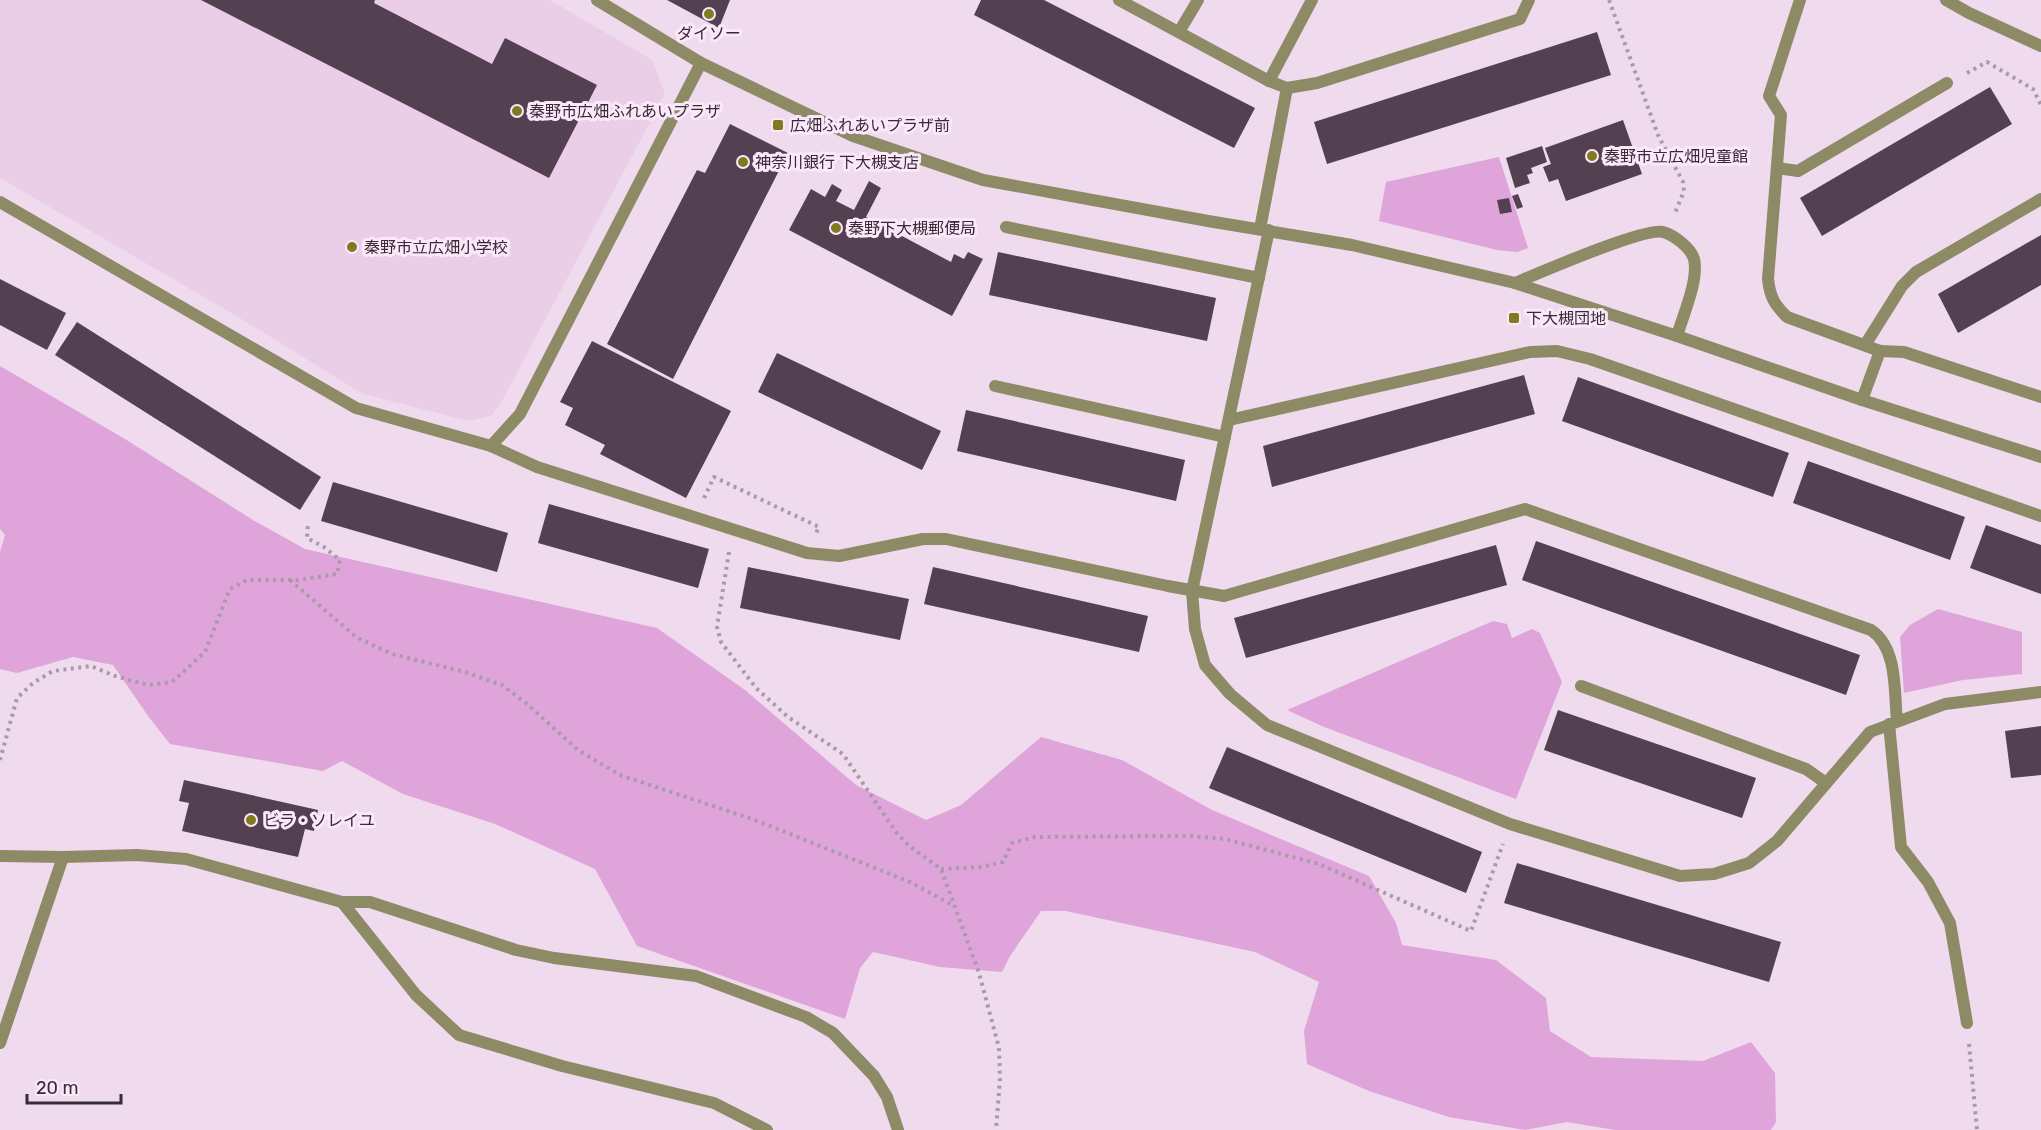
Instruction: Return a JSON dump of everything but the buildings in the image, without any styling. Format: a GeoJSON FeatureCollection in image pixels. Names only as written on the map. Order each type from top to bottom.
{"type":"FeatureCollection","features":[{"type":"Feature","properties":{"kind":"street"},"geometry":{"type":"LineString","coordinates":[[597,0],[701,63],[853,136],[983,180],[1352,245],[1515,283],[1862,400],[2041,457]]}},
{"type":"Feature","properties":{"kind":"street"},"geometry":{"type":"LineString","coordinates":[[1119,0],[1269,81],[1287,88],[1317,82],[1520,19],[1529,0]]}},
{"type":"Feature","properties":{"kind":"street"},"geometry":{"type":"LineString","coordinates":[[1179,32],[1198,0]]}},
{"type":"Feature","properties":{"kind":"street"},"geometry":{"type":"LineString","coordinates":[[1269,81],[1312,0]]}},
{"type":"Feature","properties":{"kind":"street"},"geometry":{"type":"LineString","coordinates":[[1800,0],[1769,96],[1781,115],[1768,279],[1770,295],[1787,316],[1880,351],[1904,352],[2041,397]]}},
{"type":"Feature","properties":{"kind":"street"},"geometry":{"type":"LineString","coordinates":[[1946,0],[2041,46]]}},
{"type":"Feature","properties":{"kind":"street"},"geometry":{"type":"LineString","coordinates":[[491,446],[520,414],[701,63]]}},
{"type":"Feature","properties":{"kind":"street"},"geometry":{"type":"LineString","coordinates":[[1777,168],[1798,171],[1947,82]]}},
{"type":"Feature","properties":{"kind":"street"},"geometry":{"type":"LineString","coordinates":[[1287,88],[1264,229],[1259,278],[1192,591],[1195,629],[1205,665],[1230,694],[1267,725],[1510,824],[1680,876],[1714,874],[1749,863],[1777,841],[1870,732],[1945,704],[2041,692]]}},
{"type":"Feature","properties":{"kind":"street"},"geometry":{"type":"LineString","coordinates":[[1865,345],[1902,286],[1916,272],[2041,199]]}},
{"type":"Feature","properties":{"kind":"street"},"geometry":{"type":"LineString","coordinates":[[0,202],[356,408],[491,446],[537,467],[807,553],[839,556],[923,539],[946,539],[1224,596],[1525,509],[1871,630],[1881,637],[1887,647],[1891,664],[1901,847],[1928,882],[1950,923],[1967,1023]]}},
{"type":"Feature","properties":{"kind":"street"},"geometry":{"type":"LineString","coordinates":[[1006,227],[1259,278]]}},
{"type":"Feature","properties":{"kind":"street"},"geometry":{"type":"LineString","coordinates":[[1515,283],[1640,235],[1662,231],[1681,242],[1694,258],[1694,281],[1677,336]]}},
{"type":"Feature","properties":{"kind":"street"},"geometry":{"type":"LineString","coordinates":[[1229,420],[1530,352],[1557,351],[1590,359],[2041,516]]}},
{"type":"Feature","properties":{"kind":"street"},"geometry":{"type":"LineString","coordinates":[[1862,400],[1880,351]]}},
{"type":"Feature","properties":{"kind":"street"},"geometry":{"type":"LineString","coordinates":[[995,386],[1225,438]]}},
{"type":"Feature","properties":{"kind":"street"},"geometry":{"type":"LineString","coordinates":[[1581,686],[1806,769],[1826,783]]}},
{"type":"Feature","properties":{"kind":"street"},"geometry":{"type":"LineString","coordinates":[[0,856],[138,855],[186,859],[342,902],[370,902],[516,950],[554,958],[696,976],[806,1017],[833,1033],[874,1076],[887,1097],[898,1130]]}},
{"type":"Feature","properties":{"kind":"street"},"geometry":{"type":"LineString","coordinates":[[0,1043],[63,857]]}},
{"type":"Feature","properties":{"kind":"street"},"geometry":{"type":"LineString","coordinates":[[342,902],[416,995],[459,1035],[562,1066],[714,1103],[767,1130]]}},
{"type":"Feature","properties":{"kind":"path"},"geometry":{"type":"LineString","coordinates":[[1609,0],[1658,135],[1683,182],[1684,191],[1667,234]]}},
{"type":"Feature","properties":{"kind":"path"},"geometry":{"type":"LineString","coordinates":[[1947,82],[1986,62],[2033,89],[2041,105]]}},
{"type":"Feature","properties":{"kind":"path"},"geometry":{"type":"LineString","coordinates":[[714,477],[819,527],[807,553]]}},
{"type":"Feature","properties":{"kind":"path"},"geometry":{"type":"LineString","coordinates":[[0,760],[17,698],[33,683],[53,671],[91,666],[115,676],[148,685],[172,682],[205,652],[230,589],[247,580],[325,578],[337,574],[340,560],[324,547],[307,538],[308,522]]}},
{"type":"Feature","properties":{"kind":"path"},"geometry":{"type":"LineString","coordinates":[[733,530],[717,627],[721,642],[756,688],[788,717],[843,754],[896,832],[909,846],[941,868],[981,867],[1003,862],[1012,843],[1034,837],[1189,836],[1225,839],[1319,864],[1471,931],[1502,847]]}},
{"type":"Feature","properties":{"kind":"path"},"geometry":{"type":"LineString","coordinates":[[290,580],[356,637],[392,654],[465,672],[502,685],[527,704],[578,750],[620,774],[755,820],[910,882],[954,906]]}},
{"type":"Feature","properties":{"kind":"path"},"geometry":{"type":"LineString","coordinates":[[941,868],[979,973],[999,1048],[1000,1079],[996,1130]]}},
{"type":"Feature","properties":{"kind":"path"},"geometry":{"type":"LineString","coordinates":[[1967,1023],[1977,1130]]}},
{"type":"Feature","properties":{"kind":"shaded area","name":"秦野市立広畑小学校"},"geometry":{"type":"Polygon","coordinates":[[[0,0],[550,0],[652,60],[665,94],[501,403],[491,416],[469,421],[363,394],[238,317],[0,178],[0,0]]]}},
{"type":"Feature","properties":{"kind":"shaded area"},"geometry":{"type":"Polygon","coordinates":[[[1499,157],[1528,248],[1517,252],[1497,250],[1379,221],[1386,182],[1499,157]]]}},
{"type":"Feature","properties":{"kind":"shaded area"},"geometry":{"type":"Polygon","coordinates":[[[0,366],[125,439],[253,520],[305,549],[657,628],[745,690],[856,785],[926,820],[961,805],[1041,737],[1122,760],[1212,810],[1369,876],[1396,923],[1402,945],[1496,960],[1546,998],[1550,1031],[1591,1057],[1703,1061],[1751,1042],[1775,1073],[1776,1122],[1771,1130],[1615,1130],[1567,1122],[1525,1130],[1449,1117],[1369,1091],[1307,1064],[1304,1031],[1319,982],[1255,952],[1066,911],[1041,911],[1010,956],[1002,972],[940,967],[873,952],[860,968],[845,1019],[637,946],[595,869],[495,824],[403,794],[342,761],[323,771],[170,744],[113,665],[73,657],[17,673],[0,669],[0,552],[5,535],[0,529],[0,366]]]}},
{"type":"Feature","properties":{"kind":"shaded area"},"geometry":{"type":"Polygon","coordinates":[[[1938,609],[2022,632],[2022,674],[1963,680],[1904,693],[1900,637],[1910,625],[1938,609]]]}},
{"type":"Feature","properties":{"kind":"shaded area"},"geometry":{"type":"Polygon","coordinates":[[[1493,621],[1507,624],[1512,638],[1532,629],[1540,633],[1562,682],[1516,799],[1324,727],[1287,710],[1493,621]]]}},
{"type":"Feature","properties":{"kind":"place","name":"ダイソー"},"geometry":{"type":"Point","coordinates":[709,14]}},
{"type":"Feature","properties":{"kind":"place","name":"秦野市広畑ふれあいプラザ"},"geometry":{"type":"Point","coordinates":[517,111]}},
{"type":"Feature","properties":{"kind":"place","name":"広畑ふれあいプラザ前"},"geometry":{"type":"Point","coordinates":[778,125]}},
{"type":"Feature","properties":{"kind":"place","name":"秦野市立広畑児童館"},"geometry":{"type":"Point","coordinates":[1592,156]}},
{"type":"Feature","properties":{"kind":"place","name":"神奈川銀行 下大槻支店"},"geometry":{"type":"Point","coordinates":[743,162]}},
{"type":"Feature","properties":{"kind":"place","name":"秦野下大槻郵便局"},"geometry":{"type":"Point","coordinates":[836,228]}},
{"type":"Feature","properties":{"kind":"place","name":"秦野市立広畑小学校"},"geometry":{"type":"Point","coordinates":[352,247]}},
{"type":"Feature","properties":{"kind":"place","name":"下大槻団地"},"geometry":{"type":"Point","coordinates":[1514,318]}},
{"type":"Feature","properties":{"kind":"place","name":"ビラ・ソレイユ"},"geometry":{"type":"Point","coordinates":[251,820]}}]}
